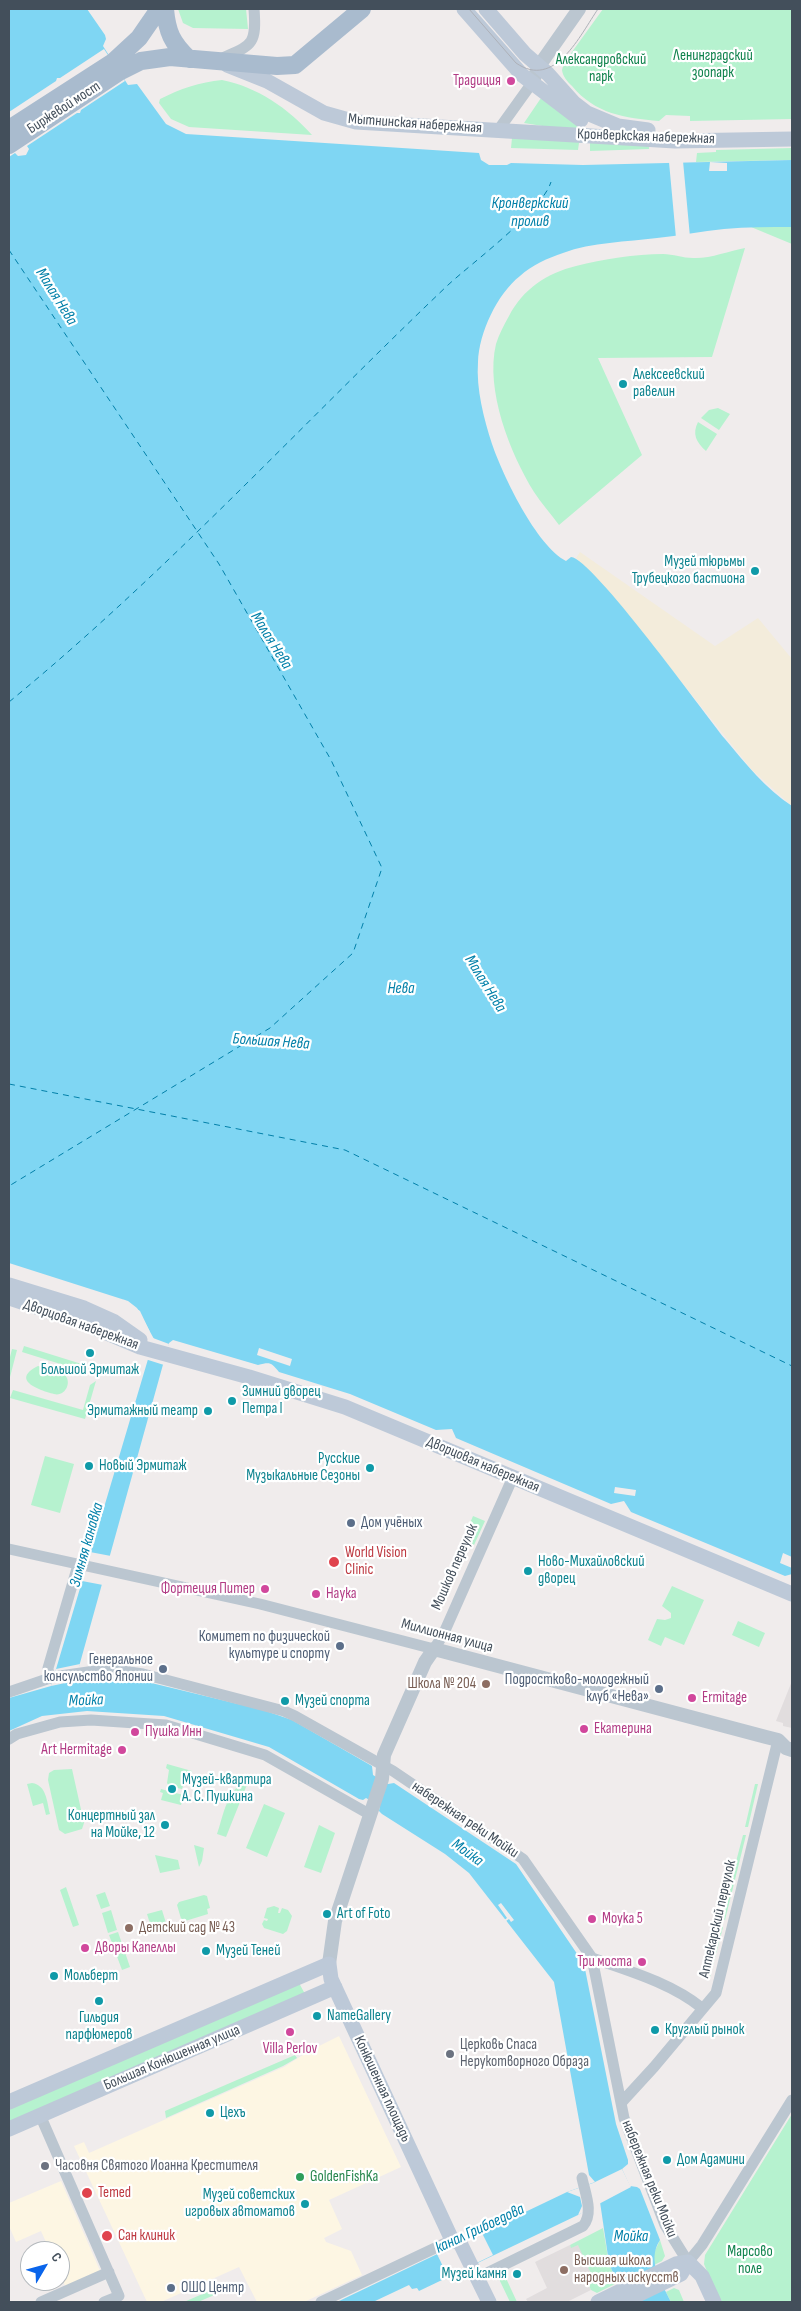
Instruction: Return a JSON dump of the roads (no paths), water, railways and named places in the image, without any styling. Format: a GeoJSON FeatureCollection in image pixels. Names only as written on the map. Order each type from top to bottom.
{"type":"FeatureCollection","features":[{"type":"Feature","properties":{"kind":"main road"},"geometry":{"type":"LineString","coordinates":[[116,67],[159,9]]}},
{"type":"Feature","properties":{"kind":"main road"},"geometry":{"type":"LineString","coordinates":[[165,9],[169,36],[176,46],[190,58]]}},
{"type":"Feature","properties":{"kind":"main road"},"geometry":{"type":"LineString","coordinates":[[116,67],[157,58],[190,58],[277,66],[295,65],[362,9]]}},
{"type":"Feature","properties":{"kind":"main road"},"geometry":{"type":"LineString","coordinates":[[464,9],[512,65],[532,83],[582,120],[621,138]]}},
{"type":"Feature","properties":{"kind":"main road","name":"Кронверкская набережная"},"geometry":{"type":"LineString","coordinates":[[486,9],[525,54],[574,103],[587,113],[608,123],[639,129],[695,131],[792,130]]}},
{"type":"Feature","properties":{"kind":"main road","name":"Мытнинская набережная"},"geometry":{"type":"LineString","coordinates":[[219,62],[267,81],[324,113],[340,119],[399,125],[499,129]]}},
{"type":"Feature","properties":{"kind":"main road","name":"Биржевой мост"},"geometry":{"type":"LineString","coordinates":[[9,129],[116,67]]}},
{"type":"Feature","properties":{"kind":"main road","name":"Биржевой мост"},"geometry":{"type":"LineString","coordinates":[[9,145],[116,67]]}},
{"type":"Feature","properties":{"kind":"main road","name":"Кронверкская набережная"},"geometry":{"type":"LineString","coordinates":[[499,129],[685,141],[792,139]]}},
{"type":"Feature","properties":{"kind":"main road","name":"Дворцовая набережная"},"geometry":{"type":"LineString","coordinates":[[9,1285],[84,1308],[113,1321],[148,1348]]}},
{"type":"Feature","properties":{"kind":"main road","name":"Дворцовая набережная"},"geometry":{"type":"LineString","coordinates":[[9,1298],[81,1322],[140,1347],[345,1407],[792,1594]]}},
{"type":"Feature","properties":{"kind":"main road","name":"Большая Конюшенная улица"},"geometry":{"type":"LineString","coordinates":[[9,2102],[329,1964]]}},
{"type":"Feature","properties":{"kind":"main road","name":"Конюшенная площадь"},"geometry":{"type":"LineString","coordinates":[[329,1964],[335,1987],[454,2244],[470,2271]]}},
{"type":"Feature","properties":{"kind":"main road"},"geometry":{"type":"LineString","coordinates":[[299,1976],[307,1976],[314,1981],[315,1994],[308,1998]]}},
{"type":"Feature","properties":{"kind":"main road","name":"Большая Конюшенная улица"},"geometry":{"type":"LineString","coordinates":[[9,2128],[335,1987]]}},
{"type":"Feature","properties":{"kind":"main road"},"geometry":{"type":"LineString","coordinates":[[598,2302],[623,2298],[660,2278],[682,2274],[688,2262]]}},
{"type":"Feature","properties":{"kind":"main road","name":"набережная реки Мойки"},"geometry":{"type":"LineString","coordinates":[[688,2262],[705,2302]]}},
{"type":"Feature","properties":{"kind":"main road","name":"набережная реки Мойки"},"geometry":{"type":"LineString","coordinates":[[688,2262],[702,2276],[714,2302]]}},
{"type":"Feature","properties":{"kind":"main road"},"geometry":{"type":"LineString","coordinates":[[470,2271],[478,2302]]}},
{"type":"Feature","properties":{"kind":"main road"},"geometry":{"type":"LineString","coordinates":[[470,2271],[489,2302]]}},
{"type":"Feature","properties":{"kind":"street"},"geometry":{"type":"LineString","coordinates":[[219,62],[247,45],[254,38],[256,32],[254,9]]}},
{"type":"Feature","properties":{"kind":"street"},"geometry":{"type":"LineString","coordinates":[[499,129],[532,83],[539,66],[579,9]]}},
{"type":"Feature","properties":{"kind":"street","name":"Мошков переулок"},"geometry":{"type":"LineString","coordinates":[[371,1809],[382,1772],[384,1755],[425,1662],[443,1635],[512,1477]]}},
{"type":"Feature","properties":{"kind":"street"},"geometry":{"type":"LineString","coordinates":[[9,1549],[82,1566],[48,1668],[52,1678],[9,1692]]}},
{"type":"Feature","properties":{"kind":"street","name":"Миллионная улица"},"geometry":{"type":"LineString","coordinates":[[82,1566],[260,1604],[778,1740],[792,1739]]}},
{"type":"Feature","properties":{"kind":"street","name":"набережная реки Мойки"},"geometry":{"type":"LineString","coordinates":[[52,1678],[78,1672],[109,1669],[143,1674],[295,1716],[523,1859],[592,1958],[624,2118],[665,2225],[688,2262]]}},
{"type":"Feature","properties":{"kind":"street"},"geometry":{"type":"LineString","coordinates":[[9,1739],[17,1734],[60,1722],[91,1720],[166,1725],[265,1755],[371,1809]]}},
{"type":"Feature","properties":{"kind":"street","name":"Миллионная улица"},"geometry":{"type":"LineString","coordinates":[[778,1740],[786,1748],[792,1750]]}},
{"type":"Feature","properties":{"kind":"street","name":"Аптекарский переулок"},"geometry":{"type":"LineString","coordinates":[[621,2103],[716,1993],[778,1740]]}},
{"type":"Feature","properties":{"kind":"street","name":"Конюшенная площадь"},"geometry":{"type":"LineString","coordinates":[[329,1964],[332,1934],[371,1809]]}},
{"type":"Feature","properties":{"kind":"street"},"geometry":{"type":"LineString","coordinates":[[592,1958],[627,1970],[682,1994],[702,2008]]}},
{"type":"Feature","properties":{"kind":"street"},"geometry":{"type":"LineString","coordinates":[[688,2262],[702,2245],[792,2100]]}},
{"type":"Feature","properties":{"kind":"street"},"geometry":{"type":"LineString","coordinates":[[40,2115],[119,2296],[104,2302]]}},
{"type":"Feature","properties":{"kind":"street"},"geometry":{"type":"LineString","coordinates":[[470,2271],[579,2228],[586,2222],[589,2210],[583,2182]]}},
{"type":"Feature","properties":{"kind":"street"},"geometry":{"type":"LineString","coordinates":[[321,2302],[454,2244]]}},
{"type":"Feature","properties":{"kind":"street"},"geometry":{"type":"LineString","coordinates":[[41,2302],[108,2272]]}},
{"type":"Feature","properties":{"kind":"water","name":"Нева"},"geometry":{"type":"Polygon","coordinates":[[[9,9],[87,9],[105,35],[106,39],[103,46],[128,85],[137,84],[166,124],[186,134],[479,153],[481,160],[489,165],[507,165],[511,163],[583,165],[792,160],[792,227],[724,229],[598,244],[557,255],[530,268],[504,293],[491,315],[479,351],[478,383],[486,424],[504,474],[522,509],[543,540],[555,553],[566,561],[571,557],[583,564],[601,583],[648,639],[740,757],[765,784],[792,806],[792,1574],[785,1576],[631,1512],[624,1501],[611,1504],[456,1438],[452,1429],[436,1430],[350,1394],[279,1372],[270,1364],[258,1365],[173,1340],[169,1343],[75,1681],[109,1677],[139,1680],[263,1710],[292,1720],[372,1766],[373,1775],[388,1784],[394,1783],[516,1864],[584,1964],[616,2124],[628,2160],[628,2164],[622,2169],[630,2186],[640,2189],[660,2240],[656,2248],[655,2264],[660,2280],[671,2302],[625,2302],[609,2263],[600,2202],[578,2215],[419,2291],[417,2288],[412,2289],[409,2285],[373,2302],[337,2302],[567,2192],[595,2182],[589,2175],[554,1982],[469,1873],[445,1854],[382,1814],[379,1811],[380,1806],[366,1798],[363,1800],[359,1799],[269,1747],[164,1716],[87,1711],[42,1716],[9,1731],[9,1698],[51,1686],[154,1339],[137,1308],[128,1301],[9,1263],[9,9]]]}},
{"type":"Feature","properties":{"kind":"tram line"},"geometry":{"type":"LineString","coordinates":[[469,9],[516,63],[530,69],[543,70],[554,65],[565,56],[598,9]]}},
{"type":"Feature","properties":{"kind":"place","name":"Традиция"},"geometry":{"type":"Point","coordinates":[511,81]}},
{"type":"Feature","properties":{"kind":"place","name":"Алексеевский равелин"},"geometry":{"type":"Point","coordinates":[623,384]}},
{"type":"Feature","properties":{"kind":"place","name":"Музей тюрьмы Трубецкого бастиона"},"geometry":{"type":"Point","coordinates":[755,571]}},
{"type":"Feature","properties":{"kind":"place","name":"Большой Эрмитаж"},"geometry":{"type":"Point","coordinates":[90,1353]}},
{"type":"Feature","properties":{"kind":"place","name":"Зимний дворец Петра I"},"geometry":{"type":"Point","coordinates":[232,1401]}},
{"type":"Feature","properties":{"kind":"place","name":"Эрмитажный театр"},"geometry":{"type":"Point","coordinates":[208,1411]}},
{"type":"Feature","properties":{"kind":"place","name":"Новый Эрмитаж"},"geometry":{"type":"Point","coordinates":[89,1466]}},
{"type":"Feature","properties":{"kind":"place","name":"Русские Музыкальные Сезоны"},"geometry":{"type":"Point","coordinates":[370,1468]}},
{"type":"Feature","properties":{"kind":"place","name":"Дом учёных"},"geometry":{"type":"Point","coordinates":[351,1523]}},
{"type":"Feature","properties":{"kind":"place","name":"World Vision Clinic"},"geometry":{"type":"Point","coordinates":[334,1562]}},
{"type":"Feature","properties":{"kind":"place","name":"Ново-Михайловский дворец"},"geometry":{"type":"Point","coordinates":[528,1571]}},
{"type":"Feature","properties":{"kind":"place","name":"Фортеция Питер"},"geometry":{"type":"Point","coordinates":[265,1589]}},
{"type":"Feature","properties":{"kind":"place","name":"Наука"},"geometry":{"type":"Point","coordinates":[316,1594]}},
{"type":"Feature","properties":{"kind":"place","name":"Комитет по физической культуре и спорту"},"geometry":{"type":"Point","coordinates":[340,1646]}},
{"type":"Feature","properties":{"kind":"place","name":"Генеральное консульство Японии"},"geometry":{"type":"Point","coordinates":[163,1669]}},
{"type":"Feature","properties":{"kind":"place","name":"Школа № 204"},"geometry":{"type":"Point","coordinates":[486,1684]}},
{"type":"Feature","properties":{"kind":"place","name":"Подростково-молодежный клуб «Нева»"},"geometry":{"type":"Point","coordinates":[659,1689]}},
{"type":"Feature","properties":{"kind":"place","name":"Ermitage"},"geometry":{"type":"Point","coordinates":[692,1698]}},
{"type":"Feature","properties":{"kind":"place","name":"Музей спорта"},"geometry":{"type":"Point","coordinates":[285,1701]}},
{"type":"Feature","properties":{"kind":"place","name":"Екатерина"},"geometry":{"type":"Point","coordinates":[584,1729]}},
{"type":"Feature","properties":{"kind":"place","name":"Пушка Инн"},"geometry":{"type":"Point","coordinates":[135,1732]}},
{"type":"Feature","properties":{"kind":"place","name":"Art Hermitage"},"geometry":{"type":"Point","coordinates":[122,1750]}},
{"type":"Feature","properties":{"kind":"place","name":"Музей-квартира А. С. Пушкина"},"geometry":{"type":"Point","coordinates":[172,1789]}},
{"type":"Feature","properties":{"kind":"place","name":"Концертный зал на Мойке, 12"},"geometry":{"type":"Point","coordinates":[165,1825]}},
{"type":"Feature","properties":{"kind":"place","name":"Art of Foto"},"geometry":{"type":"Point","coordinates":[327,1914]}},
{"type":"Feature","properties":{"kind":"place","name":"Moyka 5"},"geometry":{"type":"Point","coordinates":[592,1919]}},
{"type":"Feature","properties":{"kind":"place","name":"Детский сад № 43"},"geometry":{"type":"Point","coordinates":[129,1928]}},
{"type":"Feature","properties":{"kind":"place","name":"Дворы Капеллы"},"geometry":{"type":"Point","coordinates":[85,1948]}},
{"type":"Feature","properties":{"kind":"place","name":"Музей Теней"},"geometry":{"type":"Point","coordinates":[206,1951]}},
{"type":"Feature","properties":{"kind":"place","name":"Три моста"},"geometry":{"type":"Point","coordinates":[642,1962]}},
{"type":"Feature","properties":{"kind":"place","name":"Мольберт"},"geometry":{"type":"Point","coordinates":[54,1976]}},
{"type":"Feature","properties":{"kind":"place","name":"Гильдия парфюмеров"},"geometry":{"type":"Point","coordinates":[99,2001]}},
{"type":"Feature","properties":{"kind":"place","name":"NameGallery"},"geometry":{"type":"Point","coordinates":[317,2016]}},
{"type":"Feature","properties":{"kind":"place","name":"Круглый рынок"},"geometry":{"type":"Point","coordinates":[655,2030]}},
{"type":"Feature","properties":{"kind":"place","name":"Villa Perlov"},"geometry":{"type":"Point","coordinates":[290,2032]}},
{"type":"Feature","properties":{"kind":"place","name":"Церковь Спаса Нерукотворного Образа"},"geometry":{"type":"Point","coordinates":[450,2054]}},
{"type":"Feature","properties":{"kind":"place","name":"Цехъ"},"geometry":{"type":"Point","coordinates":[210,2113]}},
{"type":"Feature","properties":{"kind":"place","name":"Дом Адамини"},"geometry":{"type":"Point","coordinates":[667,2160]}},
{"type":"Feature","properties":{"kind":"place","name":"Часовня Святого Иоанна Крестителя"},"geometry":{"type":"Point","coordinates":[45,2166]}},
{"type":"Feature","properties":{"kind":"place","name":"GoldenFishKa"},"geometry":{"type":"Point","coordinates":[300,2177]}},
{"type":"Feature","properties":{"kind":"place","name":"Temed"},"geometry":{"type":"Point","coordinates":[87,2193]}},
{"type":"Feature","properties":{"kind":"place","name":"Музей советских игровых автоматов"},"geometry":{"type":"Point","coordinates":[305,2204]}},
{"type":"Feature","properties":{"kind":"place","name":"Сан клиник"},"geometry":{"type":"Point","coordinates":[107,2236]}},
{"type":"Feature","properties":{"kind":"place","name":"Высшая школа народных искусств"},"geometry":{"type":"Point","coordinates":[564,2270]}},
{"type":"Feature","properties":{"kind":"place","name":"Музей камня"},"geometry":{"type":"Point","coordinates":[517,2274]}},
{"type":"Feature","properties":{"kind":"place","name":"ОШО Центр"},"geometry":{"type":"Point","coordinates":[171,2288]}},
{"type":"Feature","properties":{"kind":"park label","name":"Ленинградский зоопарк"},"geometry":{"type":"Point","coordinates":[713,64]}},
{"type":"Feature","properties":{"kind":"park label","name":"Александровский парк"},"geometry":{"type":"Point","coordinates":[601,68]}},
{"type":"Feature","properties":{"kind":"park label","name":"Марсово поле"},"geometry":{"type":"Point","coordinates":[750,2260]}},
{"type":"Feature","properties":{"kind":"water label","name":"Кронверкский пролив"},"geometry":{"type":"Point","coordinates":[530,213]}},
{"type":"Feature","properties":{"kind":"water label","name":"Малая Нева"},"geometry":{"type":"Point","coordinates":[56,297]}},
{"type":"Feature","properties":{"kind":"water label","name":"Малая Нева"},"geometry":{"type":"Point","coordinates":[271,641]}},
{"type":"Feature","properties":{"kind":"water label","name":"Малая Нева"},"geometry":{"type":"Point","coordinates":[485,984]}},
{"type":"Feature","properties":{"kind":"water label","name":"Большая Нева"},"geometry":{"type":"Point","coordinates":[271,1042]}},
{"type":"Feature","properties":{"kind":"water label","name":"Зимняя канавка"},"geometry":{"type":"Point","coordinates":[87,1545]}},
{"type":"Feature","properties":{"kind":"water label","name":"Мойка"},"geometry":{"type":"Point","coordinates":[86,1701]}},
{"type":"Feature","properties":{"kind":"water label","name":"Мойка"},"geometry":{"type":"Point","coordinates":[467,1853]}},
{"type":"Feature","properties":{"kind":"water label","name":"канал Грибоедова"},"geometry":{"type":"Point","coordinates":[480,2229]}},
{"type":"Feature","properties":{"kind":"water label","name":"Мойка"},"geometry":{"type":"Point","coordinates":[631,2237]}}]}
